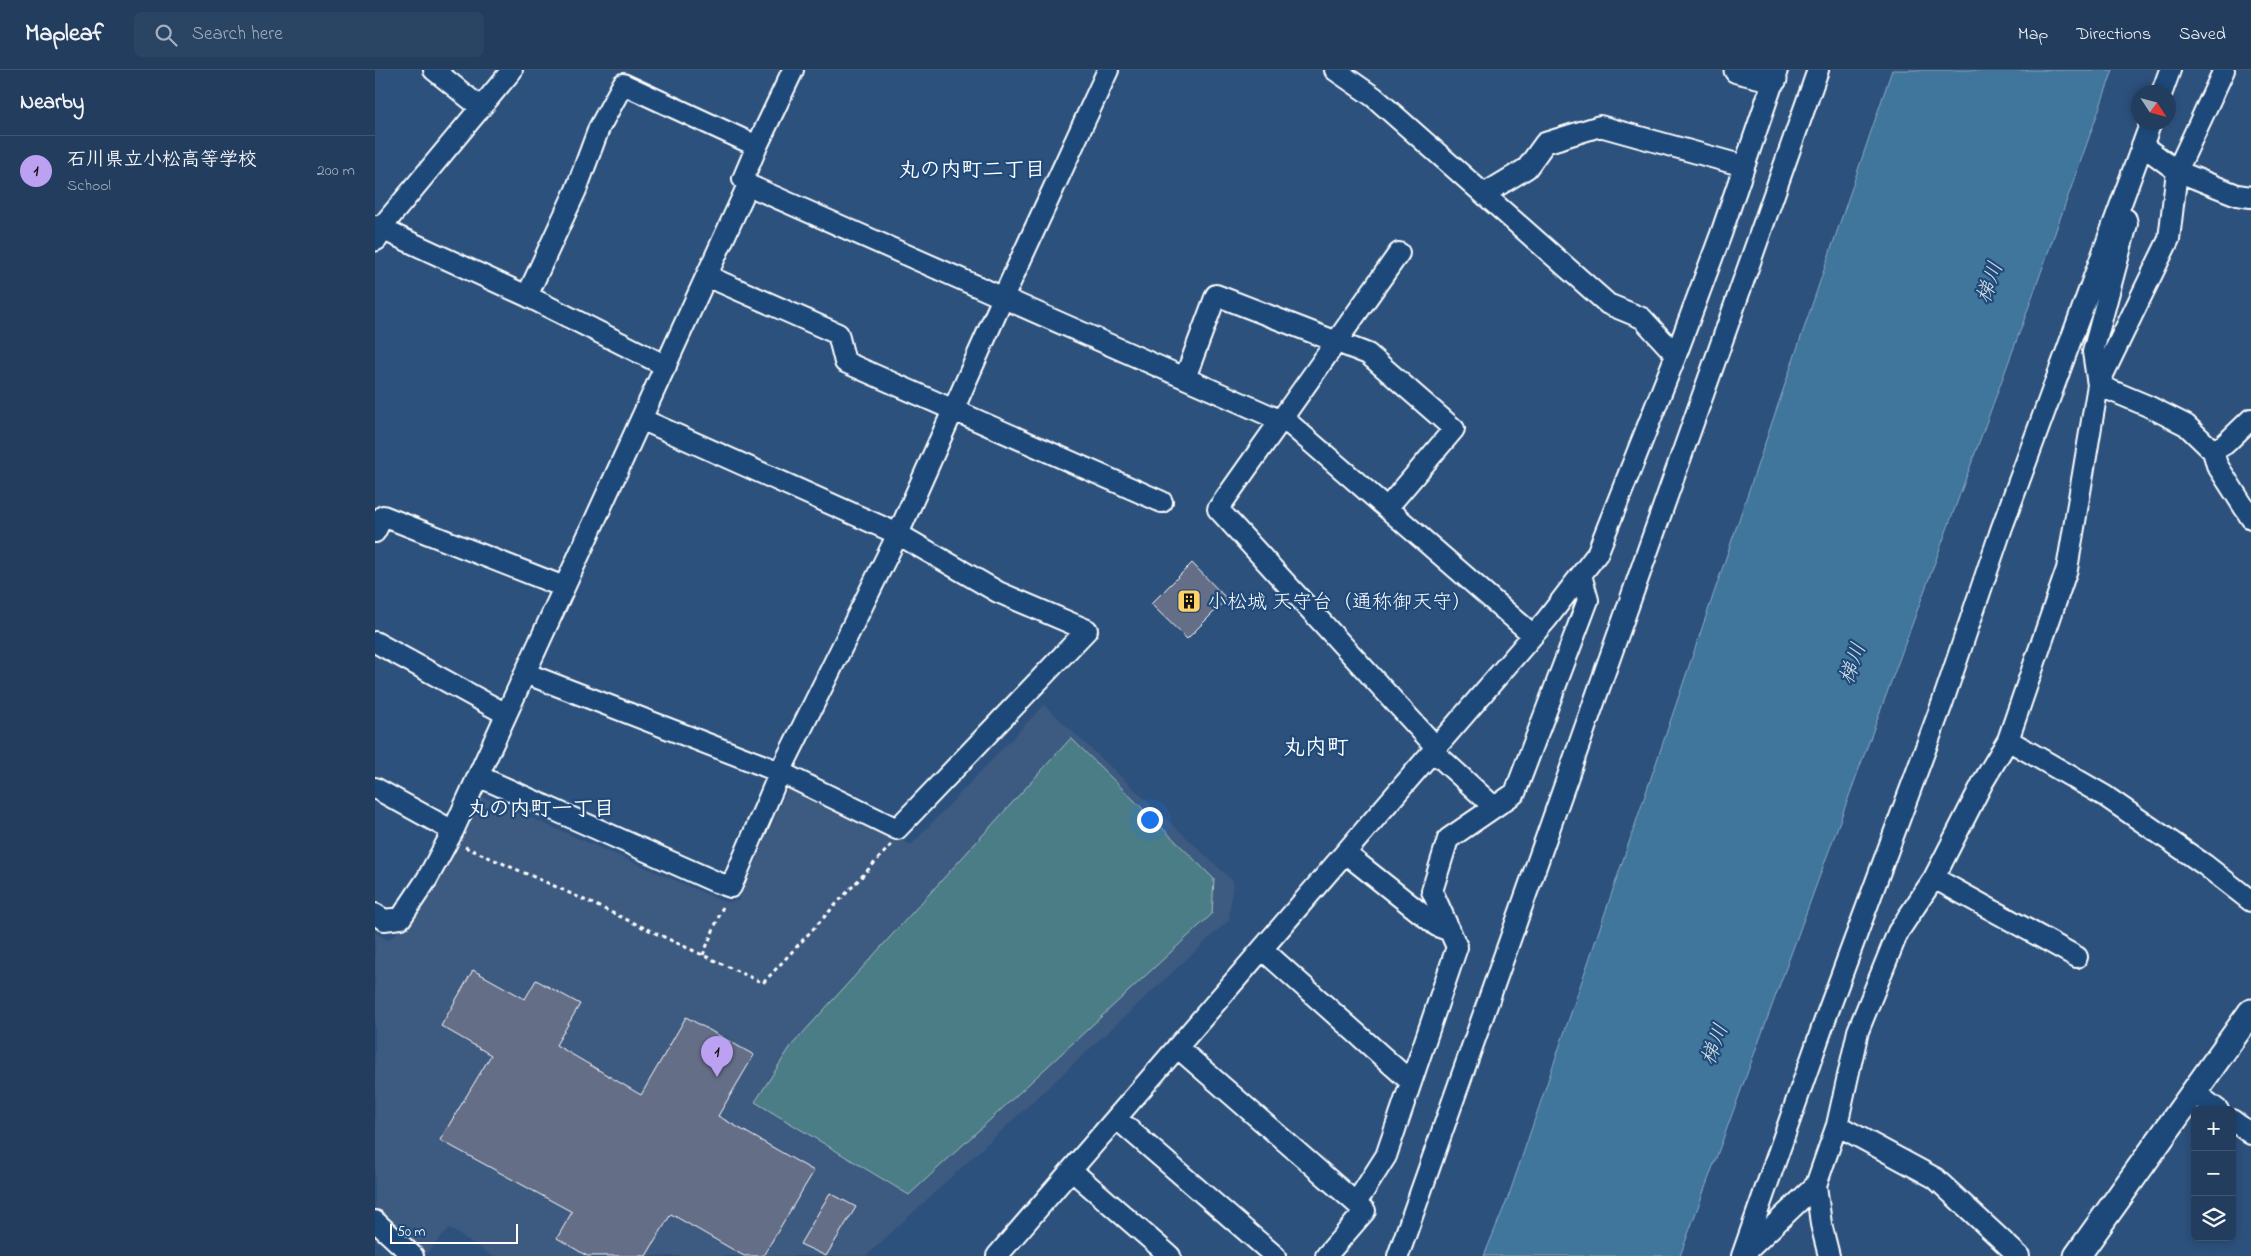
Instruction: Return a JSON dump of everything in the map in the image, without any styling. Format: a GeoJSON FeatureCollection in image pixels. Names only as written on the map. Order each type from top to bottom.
{"type":"FeatureCollection","features":[{"type":"Feature","properties":{"kind":"street"},"geometry":{"type":"LineString","coordinates":[[434,70],[480,107]]}},
{"type":"Feature","properties":{"kind":"street"},"geometry":{"type":"LineString","coordinates":[[513,70],[377,231],[527,296],[666,366]]}},
{"type":"Feature","properties":{"kind":"street"},"geometry":{"type":"LineString","coordinates":[[793,70],[743,179],[748,184],[1291,425],[1533,635]]}},
{"type":"Feature","properties":{"kind":"street"},"geometry":{"type":"LineString","coordinates":[[478,776],[731,887],[780,772],[897,534],[1108,70]]}},
{"type":"Feature","properties":{"kind":"street"},"geometry":{"type":"LineString","coordinates":[[1335,70],[1374,97],[1608,304],[1642,318],[1677,355]]}},
{"type":"Feature","properties":{"kind":"street"},"geometry":{"type":"LineString","coordinates":[[997,1256],[1533,635],[1597,554],[1677,355],[1776,74],[1737,70]]}},
{"type":"Feature","properties":{"kind":"street"},"geometry":{"type":"LineString","coordinates":[[1398,1256],[1818,70]]}},
{"type":"Feature","properties":{"kind":"street"},"geometry":{"type":"LineString","coordinates":[[2165,85],[2170,70]]}},
{"type":"Feature","properties":{"kind":"street"},"geometry":{"type":"LineString","coordinates":[[1829,1256],[1821,1224],[1816,1185],[1837,1125],[1858,1031],[1897,932],[1934,878],[1983,782],[2008,740],[2067,569],[2098,386],[2169,239],[2177,171],[2224,70]]}},
{"type":"Feature","properties":{"kind":"street"},"geometry":{"type":"LineString","coordinates":[[527,296],[576,190],[599,128],[623,84],[757,146]]}},
{"type":"Feature","properties":{"kind":"street"},"geometry":{"type":"LineString","coordinates":[[1484,194],[1527,168],[1545,143],[1600,126],[1744,166]]}},
{"type":"Feature","properties":{"kind":"street"},"geometry":{"type":"LineString","coordinates":[[1742,1256],[1826,1016],[1942,704],[2001,530],[2148,130]]}},
{"type":"Feature","properties":{"kind":"street"},"geometry":{"type":"LineString","coordinates":[[2142,145],[2177,171],[2237,194],[2251,197]]}},
{"type":"Feature","properties":{"kind":"street"},"geometry":{"type":"LineString","coordinates":[[375,914],[384,920],[401,918],[427,879],[450,836],[748,184]]}},
{"type":"Feature","properties":{"kind":"street"},"geometry":{"type":"LineString","coordinates":[[2098,386],[2093,352],[2127,224],[2124,197]]}},
{"type":"Feature","properties":{"kind":"street"},"geometry":{"type":"LineString","coordinates":[[1399,253],[1218,509],[1434,749],[1494,807]]}},
{"type":"Feature","properties":{"kind":"street"},"geometry":{"type":"LineString","coordinates":[[707,276],[838,334],[845,362],[1162,502]]}},
{"type":"Feature","properties":{"kind":"street"},"geometry":{"type":"LineString","coordinates":[[1185,378],[1216,295],[1368,354],[1454,429],[1387,508]]}},
{"type":"Feature","properties":{"kind":"street"},"geometry":{"type":"LineString","coordinates":[[2098,386],[2148,406],[2186,425],[2213,451],[2217,466],[2251,518]]}},
{"type":"Feature","properties":{"kind":"street"},"geometry":{"type":"LineString","coordinates":[[525,673],[780,772],[897,829],[1087,630],[998,592],[897,534],[641,419]]}},
{"type":"Feature","properties":{"kind":"street"},"geometry":{"type":"LineString","coordinates":[[2213,451],[2225,444],[2251,419]]}},
{"type":"Feature","properties":{"kind":"street"},"geometry":{"type":"LineString","coordinates":[[375,532],[383,516],[564,587]]}},
{"type":"Feature","properties":{"kind":"street"},"geometry":{"type":"LineString","coordinates":[[1356,1203],[1386,1156],[1457,947],[1431,891],[1448,839],[1515,793],[1588,600],[1581,575]]}},
{"type":"Feature","properties":{"kind":"street"},"geometry":{"type":"LineString","coordinates":[[375,642],[506,714]]}},
{"type":"Feature","properties":{"kind":"street"},"geometry":{"type":"LineString","coordinates":[[2008,740],[2105,796],[2205,865],[2251,901]]}},
{"type":"Feature","properties":{"kind":"street"},"geometry":{"type":"LineString","coordinates":[[375,788],[450,836]]}},
{"type":"Feature","properties":{"kind":"street"},"geometry":{"type":"LineString","coordinates":[[1345,853],[1437,926],[1450,931]]}},
{"type":"Feature","properties":{"kind":"street"},"geometry":{"type":"LineString","coordinates":[[1934,878],[2077,957]]}},
{"type":"Feature","properties":{"kind":"street"},"geometry":{"type":"LineString","coordinates":[[1262,949],[1411,1082]]}},
{"type":"Feature","properties":{"kind":"street"},"geometry":{"type":"LineString","coordinates":[[2077,1256],[2251,1012]]}},
{"type":"Feature","properties":{"kind":"street"},"geometry":{"type":"LineString","coordinates":[[1177,1047],[1365,1211],[1327,1256]]}},
{"type":"Feature","properties":{"kind":"street"},"geometry":{"type":"LineString","coordinates":[[2193,1092],[2212,1106]]}},
{"type":"Feature","properties":{"kind":"street"},"geometry":{"type":"LineString","coordinates":[[1116,1118],[1275,1256]]}},
{"type":"Feature","properties":{"kind":"street"},"geometry":{"type":"LineString","coordinates":[[2236,1123],[2251,1134]]}},
{"type":"Feature","properties":{"kind":"street"},"geometry":{"type":"LineString","coordinates":[[1837,1125],[1935,1178],[2019,1256]]}},
{"type":"Feature","properties":{"kind":"street"},"geometry":{"type":"LineString","coordinates":[[1071,1170],[1169,1256]]}},
{"type":"Feature","properties":{"kind":"street"},"geometry":{"type":"LineString","coordinates":[[1742,1256],[1816,1185]]}},
{"type":"Feature","properties":{"kind":"street"},"geometry":{"type":"LineString","coordinates":[[375,1221],[413,1256]]}},
{"type":"Feature","properties":{"kind":"path"},"geometry":{"type":"LineString","coordinates":[[450,836],[477,851],[763,983],[896,840],[897,829]]}},
{"type":"Feature","properties":{"kind":"path"},"geometry":{"type":"LineString","coordinates":[[703,955],[731,887]]}},
{"type":"Feature","properties":{"kind":"shaded area"},"geometry":{"type":"Polygon","coordinates":[[[1044,705],[1233,881],[1229,920],[866,1256],[492,1256],[449,1228],[425,1256],[375,1214],[375,933],[388,940],[406,925],[467,790],[725,902],[738,901],[788,788],[911,845],[1044,705]]]}},
{"type":"Feature","properties":{"kind":"green space"},"geometry":{"type":"Polygon","coordinates":[[[1071,738],[1214,879],[1212,914],[909,1195],[755,1102],[791,1046],[1071,738]]]}},
{"type":"Feature","properties":{"kind":"water","name":"梯川"},"geometry":{"type":"Polygon","coordinates":[[[1892,70],[2113,70],[2024,320],[1680,1256],[1484,1256],[1509,1195],[1892,70]]]}},
{"type":"Feature","properties":{"kind":"building","name":"小松城 天守台（通称御天守）"},"geometry":{"type":"Polygon","coordinates":[[[1192,563],[1227,599],[1187,639],[1151,604],[1192,563]]]}},
{"type":"Feature","properties":{"kind":"building"},"geometry":{"type":"Polygon","coordinates":[[[473,970],[525,999],[536,980],[580,1004],[556,1045],[641,1095],[686,1017],[754,1055],[718,1116],[814,1171],[763,1256],[744,1256],[671,1214],[646,1256],[587,1256],[557,1238],[572,1212],[440,1140],[491,1055],[441,1026],[473,970]]]}},
{"type":"Feature","properties":{"kind":"building"},"geometry":{"type":"Polygon","coordinates":[[[830,1193],[856,1207],[826,1256],[800,1244],[830,1193]]]}},
{"type":"Feature","properties":{"kind":"place","name":"小松城 天守台（通称御天守）"},"geometry":{"type":"Point","coordinates":[1189,601]}},
{"type":"Feature","properties":{"kind":"place","name":"石川県立小松高等学校"},"geometry":{"type":"Point","coordinates":[717,1077]}},
{"type":"Feature","properties":{"kind":"district","name":"丸の内町二丁目"},"geometry":{"type":"Point","coordinates":[972,169]}},
{"type":"Feature","properties":{"kind":"district","name":"丸内町"},"geometry":{"type":"Point","coordinates":[1316,746]}},
{"type":"Feature","properties":{"kind":"district","name":"丸の内町一丁目"},"geometry":{"type":"Point","coordinates":[541,808]}}]}
